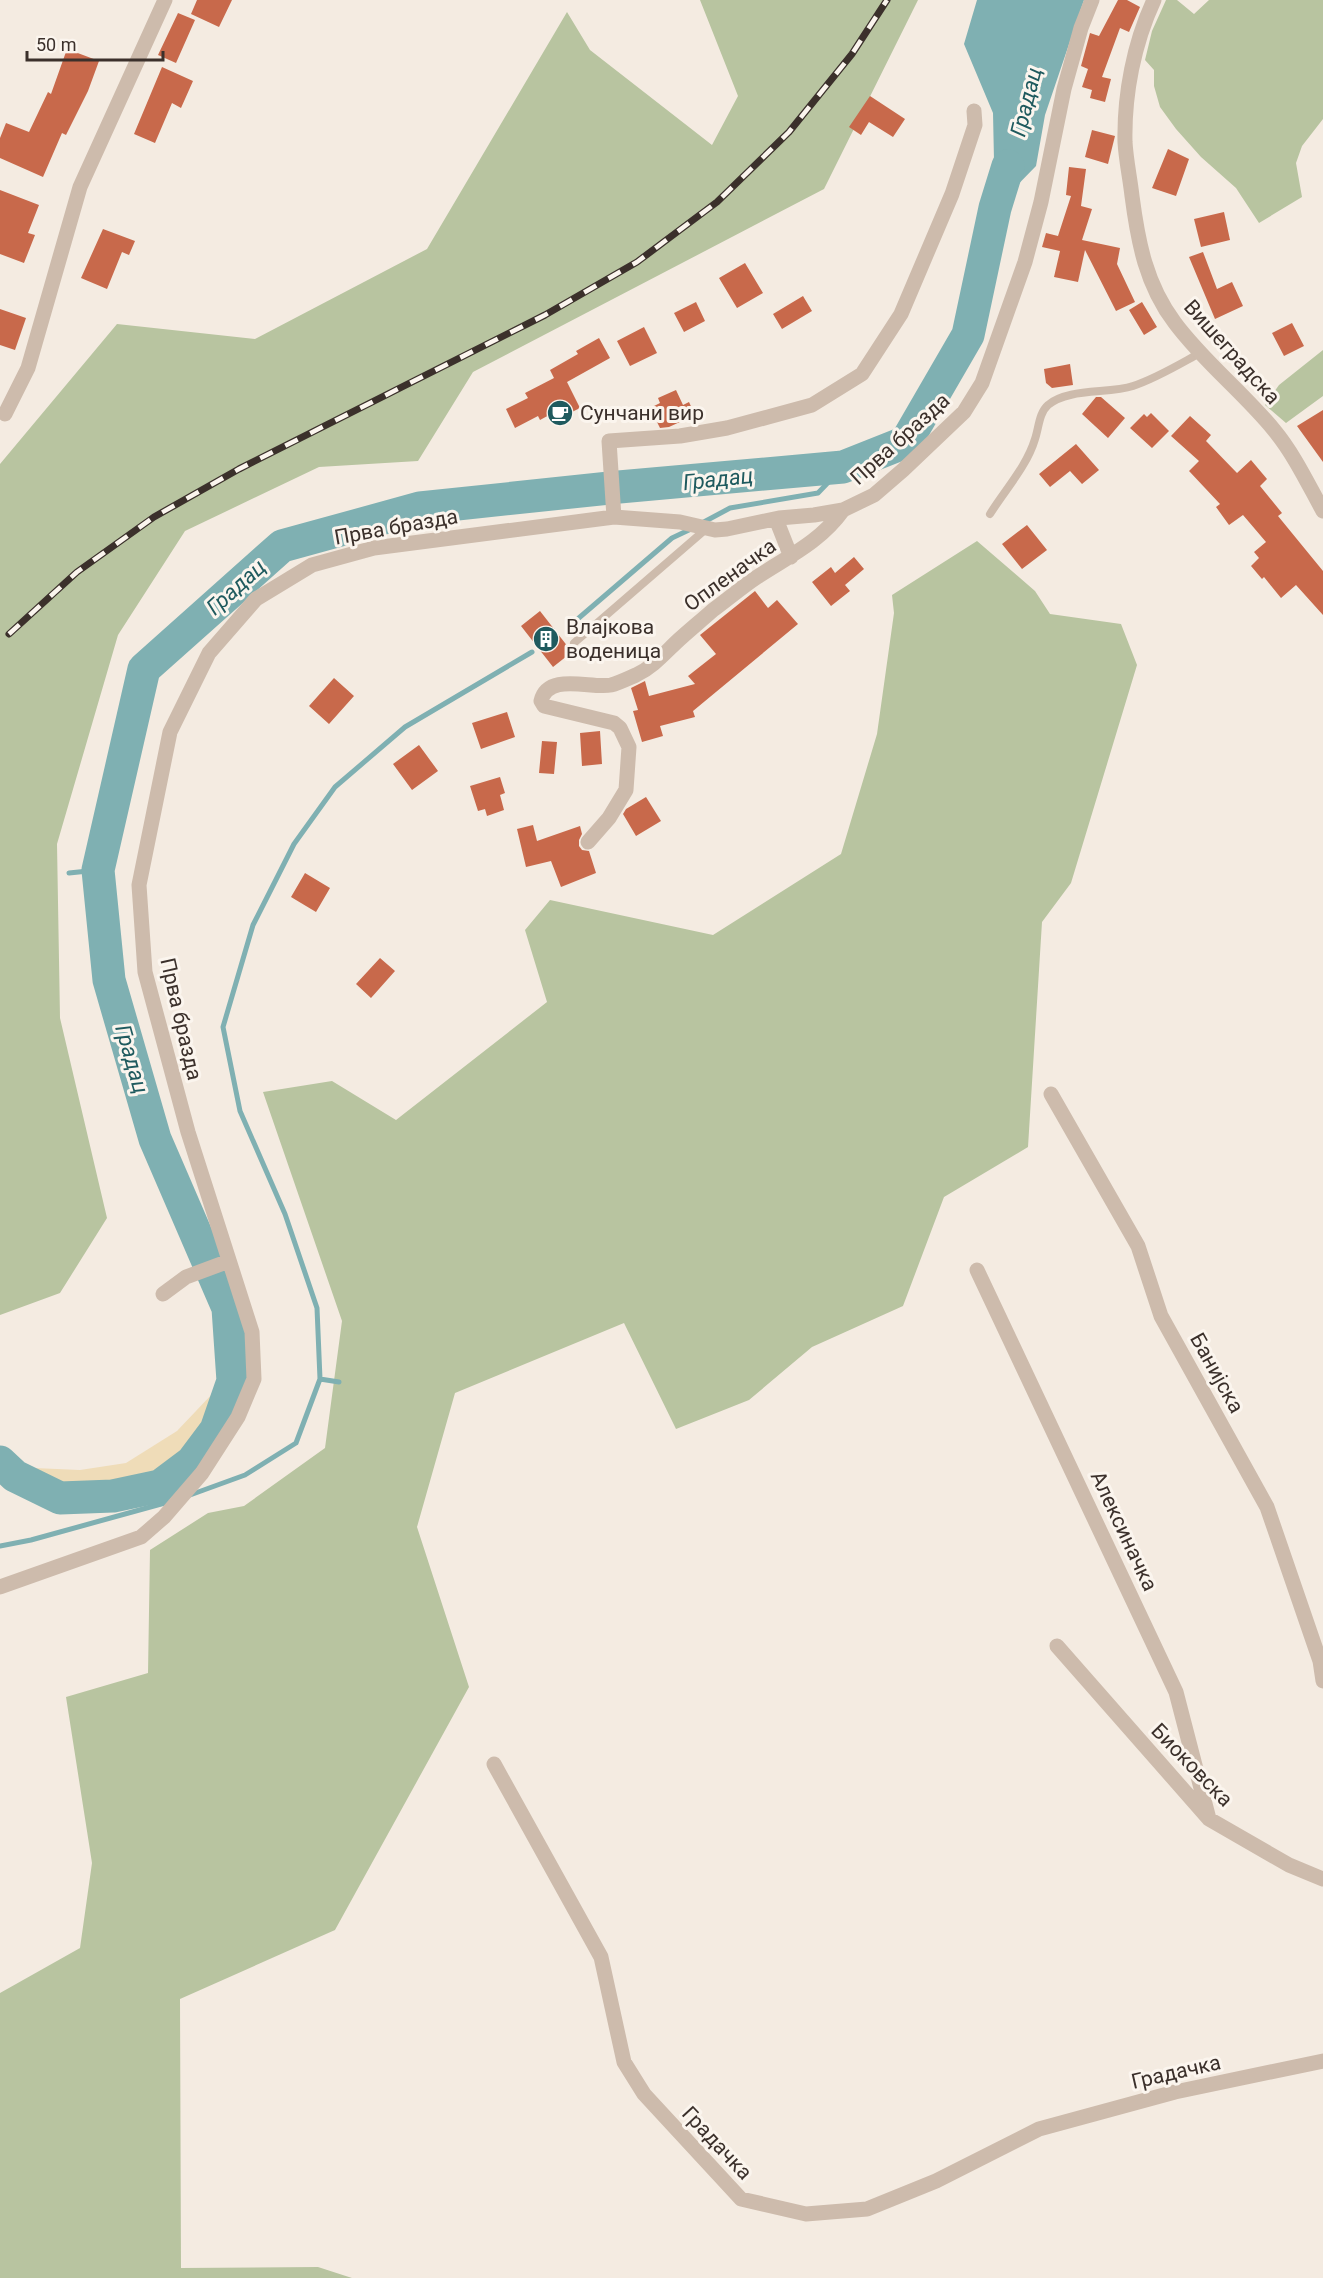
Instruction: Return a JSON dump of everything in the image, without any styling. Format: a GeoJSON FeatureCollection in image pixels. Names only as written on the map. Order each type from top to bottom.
{"type":"FeatureCollection","features":[{"type":"Feature","properties":{"kind":"street"},"geometry":{"type":"LineString","coordinates":[[5,414],[28,368],[80,187],[165,0]]}},
{"type":"Feature","properties":{"kind":"street","name":"Прва бразда"},"geometry":{"type":"LineString","coordinates":[[0,1587],[141,1537],[164,1517],[202,1473],[238,1417],[254,1380],[252,1332],[188,1132],[145,972],[140,885],[170,732],[209,653],[256,599],[312,565],[374,548],[520,532],[614,510],[706,529],[727,529],[776,519],[843,510],[874,495],[964,412],[982,383],[1028,252],[1041,202],[1064,88],[1081,28],[1092,0]]}},
{"type":"Feature","properties":{"kind":"street","name":"Вишеградска"},"geometry":{"type":"LineString","coordinates":[[1154,0],[1137,44],[1125,142],[1137,236],[1152,287],[1174,322],[1200,353],[1283,441],[1323,512]]}},
{"type":"Feature","properties":{"kind":"street"},"geometry":{"type":"LineString","coordinates":[[614,510],[609,441],[680,436],[727,428],[812,405],[862,374],[901,314],[915,282],[952,195],[975,125],[974,111]]}},
{"type":"Feature","properties":{"kind":"street","name":"Опленачка"},"geometry":{"type":"LineString","coordinates":[[588,842],[609,818],[626,790],[629,747],[620,728],[614,723],[544,706],[541,701],[542,696],[547,690],[561,684],[610,685],[639,674],[664,657],[680,638],[713,610],[757,577],[809,546],[832,525],[843,510]]}},
{"type":"Feature","properties":{"kind":"street"},"geometry":{"type":"LineString","coordinates":[[776,519],[791,557]]}},
{"type":"Feature","properties":{"kind":"street","name":"Банијска"},"geometry":{"type":"LineString","coordinates":[[1052,1094],[1138,1246],[1161,1316],[1267,1507],[1320,1661],[1323,1681]]}},
{"type":"Feature","properties":{"kind":"street"},"geometry":{"type":"LineString","coordinates":[[163,1294],[186,1277],[229,1261]]}},
{"type":"Feature","properties":{"kind":"street","name":"Алексиначка"},"geometry":{"type":"LineString","coordinates":[[977,1270],[1176,1692],[1209,1819]]}},
{"type":"Feature","properties":{"kind":"street","name":"Биоковска"},"geometry":{"type":"LineString","coordinates":[[1057,1646],[1209,1819],[1289,1865],[1323,1879]]}},
{"type":"Feature","properties":{"kind":"street","name":"Градачка"},"geometry":{"type":"LineString","coordinates":[[494,1764],[601,1957],[624,2062],[644,2094],[741,2199],[806,2214],[867,2209],[936,2181],[1039,2129],[1175,2092],[1323,2061]]}},
{"type":"Feature","properties":{"kind":"lane"},"geometry":{"type":"LineString","coordinates":[[990,514],[1030,454],[1041,416],[1047,406],[1063,396],[1132,387],[1200,353]]}},
{"type":"Feature","properties":{"kind":"lane"},"geometry":{"type":"LineString","coordinates":[[574,642],[706,529]]}},
{"type":"Feature","properties":{"kind":"green space"},"geometry":{"type":"Polygon","coordinates":[[[700,0],[918,0],[824,189],[473,372],[418,461],[319,467],[185,531],[118,635],[57,844],[60,1018],[107,1218],[60,1293],[0,1315],[0,464],[117,324],[255,339],[427,249],[567,12],[590,50],[712,145],[738,96],[700,0]]]}},
{"type":"Feature","properties":{"kind":"green space"},"geometry":{"type":"Polygon","coordinates":[[[1166,0],[1177,0],[1194,14],[1209,0],[1323,0],[1323,119],[1302,146],[1296,163],[1302,197],[1259,223],[1236,188],[1201,157],[1160,107],[1154,86],[1154,70],[1145,60],[1152,31],[1166,0]]]}},
{"type":"Feature","properties":{"kind":"green space"},"geometry":{"type":"Polygon","coordinates":[[[1323,350],[1323,396],[1286,423],[1265,405],[1279,385],[1323,350]]]}},
{"type":"Feature","properties":{"kind":"green space"},"geometry":{"type":"Polygon","coordinates":[[[977,541],[1035,591],[1050,614],[1121,624],[1137,665],[1071,883],[1042,922],[1028,1147],[944,1197],[903,1306],[812,1347],[749,1400],[676,1429],[624,1323],[455,1393],[417,1527],[469,1687],[335,1930],[180,1999],[181,2268],[318,2267],[352,2278],[0,2278],[0,1993],[80,1948],[92,1863],[66,1697],[148,1673],[150,1550],[208,1513],[244,1506],[325,1448],[342,1321],[263,1092],[332,1081],[396,1120],[547,1002],[525,930],[550,900],[713,935],[841,854],[877,734],[894,613],[892,595],[977,541]]]}},
{"type":"Feature","properties":{"kind":"sand"},"geometry":{"type":"Polygon","coordinates":[[[233,1381],[216,1430],[192,1462],[160,1486],[113,1496],[60,1498],[15,1476],[34,1468],[80,1470],[126,1463],[177,1431],[214,1392],[233,1381]]]}},
{"type":"Feature","properties":{"kind":"water"},"geometry":{"type":"Polygon","coordinates":[[[977,0],[1084,0],[1045,115],[1036,166],[995,208],[993,113],[964,44],[977,0]]]}},
{"type":"Feature","properties":{"kind":"building"},"geometry":{"type":"Polygon","coordinates":[[[197,0],[232,0],[219,27],[191,14],[197,0]]]}},
{"type":"Feature","properties":{"kind":"building"},"geometry":{"type":"Polygon","coordinates":[[[1118,0],[1127,0],[1140,7],[1129,32],[1120,28],[1102,77],[1111,79],[1105,102],[1090,98],[1092,90],[1082,87],[1088,69],[1081,66],[1090,33],[1099,36],[1118,0]]]}},
{"type":"Feature","properties":{"kind":"building"},"geometry":{"type":"Polygon","coordinates":[[[178,13],[195,20],[176,63],[158,55],[178,13]]]}},
{"type":"Feature","properties":{"kind":"building"},"geometry":{"type":"Polygon","coordinates":[[[67,49],[99,61],[88,91],[66,135],[62,133],[43,177],[0,158],[0,138],[6,123],[29,132],[48,92],[51,94],[67,49]]]}},
{"type":"Feature","properties":{"kind":"building"},"geometry":{"type":"Polygon","coordinates":[[[162,67],[193,81],[181,108],[172,103],[155,143],[134,134],[162,67]]]}},
{"type":"Feature","properties":{"kind":"building"},"geometry":{"type":"Polygon","coordinates":[[[870,96],[905,119],[893,137],[869,122],[861,135],[849,127],[870,96]]]}},
{"type":"Feature","properties":{"kind":"building"},"geometry":{"type":"Polygon","coordinates":[[[1092,130],[1115,136],[1108,164],[1085,157],[1092,130]]]}},
{"type":"Feature","properties":{"kind":"building"},"geometry":{"type":"Polygon","coordinates":[[[1168,149],[1189,159],[1176,196],[1152,188],[1168,149]]]}},
{"type":"Feature","properties":{"kind":"building"},"geometry":{"type":"Polygon","coordinates":[[[1069,167],[1086,169],[1081,206],[1092,209],[1082,240],[1120,248],[1117,264],[1135,302],[1116,311],[1085,250],[1078,282],[1054,277],[1060,251],[1042,247],[1046,233],[1058,236],[1071,196],[1066,195],[1069,167]]]}},
{"type":"Feature","properties":{"kind":"building"},"geometry":{"type":"Polygon","coordinates":[[[0,190],[39,205],[28,233],[35,235],[24,263],[0,254],[0,190]]]}},
{"type":"Feature","properties":{"kind":"building"},"geometry":{"type":"Polygon","coordinates":[[[1224,212],[1230,240],[1201,247],[1194,219],[1224,212]]]}},
{"type":"Feature","properties":{"kind":"building"},"geometry":{"type":"Polygon","coordinates":[[[103,229],[135,241],[129,255],[122,252],[107,289],[81,278],[103,229]]]}},
{"type":"Feature","properties":{"kind":"building"},"geometry":{"type":"Polygon","coordinates":[[[1203,252],[1217,289],[1232,282],[1243,306],[1215,319],[1189,257],[1203,252]]]}},
{"type":"Feature","properties":{"kind":"building"},"geometry":{"type":"Polygon","coordinates":[[[745,263],[763,293],[737,308],[719,278],[745,263]]]}},
{"type":"Feature","properties":{"kind":"building"},"geometry":{"type":"Polygon","coordinates":[[[803,296],[812,311],[782,329],[773,314],[803,296]]]}},
{"type":"Feature","properties":{"kind":"building"},"geometry":{"type":"Polygon","coordinates":[[[696,302],[705,321],[684,332],[674,313],[696,302]]]}},
{"type":"Feature","properties":{"kind":"building"},"geometry":{"type":"Polygon","coordinates":[[[1142,302],[1157,327],[1144,335],[1129,310],[1142,302]]]}},
{"type":"Feature","properties":{"kind":"building"},"geometry":{"type":"Polygon","coordinates":[[[0,309],[26,318],[15,350],[0,345],[0,309]]]}},
{"type":"Feature","properties":{"kind":"building"},"geometry":{"type":"Polygon","coordinates":[[[1292,323],[1304,346],[1284,356],[1272,333],[1292,323]]]}},
{"type":"Feature","properties":{"kind":"building"},"geometry":{"type":"Polygon","coordinates":[[[644,327],[657,353],[630,366],[617,341],[644,327]]]}},
{"type":"Feature","properties":{"kind":"building"},"geometry":{"type":"Polygon","coordinates":[[[599,338],[610,358],[567,382],[580,408],[568,414],[564,407],[540,420],[538,416],[515,428],[506,409],[528,398],[525,393],[554,378],[550,370],[578,354],[576,351],[599,338]]]}},
{"type":"Feature","properties":{"kind":"building"},"geometry":{"type":"Polygon","coordinates":[[[1070,364],[1073,385],[1052,388],[1046,383],[1044,369],[1070,364]]]}},
{"type":"Feature","properties":{"kind":"building"},"geometry":{"type":"Polygon","coordinates":[[[676,390],[683,405],[689,402],[695,415],[669,427],[660,428],[650,408],[660,403],[658,398],[676,390]]]}},
{"type":"Feature","properties":{"kind":"building"},"geometry":{"type":"Polygon","coordinates":[[[1096,397],[1101,397],[1125,418],[1108,438],[1082,414],[1096,397]]]}},
{"type":"Feature","properties":{"kind":"building"},"geometry":{"type":"Polygon","coordinates":[[[1323,410],[1323,462],[1297,426],[1323,410]]]}},
{"type":"Feature","properties":{"kind":"building"},"geometry":{"type":"Polygon","coordinates":[[[1151,413],[1169,431],[1152,448],[1130,428],[1144,414],[1147,417],[1151,413]]]}},
{"type":"Feature","properties":{"kind":"building"},"geometry":{"type":"Polygon","coordinates":[[[1190,416],[1211,435],[1206,441],[1237,473],[1251,460],[1267,479],[1260,486],[1282,513],[1278,516],[1323,571],[1323,615],[1296,585],[1281,598],[1264,577],[1262,579],[1251,566],[1259,558],[1254,552],[1266,542],[1243,515],[1229,525],[1216,507],[1220,504],[1189,471],[1199,461],[1171,436],[1190,416]]]}},
{"type":"Feature","properties":{"kind":"building"},"geometry":{"type":"Polygon","coordinates":[[[1076,444],[1099,470],[1082,484],[1070,471],[1050,487],[1039,474],[1076,444]]]}},
{"type":"Feature","properties":{"kind":"building"},"geometry":{"type":"Polygon","coordinates":[[[1027,525],[1047,550],[1022,569],[1002,544],[1027,525]]]}},
{"type":"Feature","properties":{"kind":"building"},"geometry":{"type":"Polygon","coordinates":[[[854,557],[864,569],[845,585],[850,591],[831,606],[812,582],[831,567],[835,573],[854,557]]]}},
{"type":"Feature","properties":{"kind":"building"},"geometry":{"type":"Polygon","coordinates":[[[755,591],[768,608],[777,600],[798,624],[693,711],[695,717],[660,726],[663,736],[642,742],[633,711],[638,710],[631,688],[645,681],[649,696],[695,684],[688,676],[716,654],[700,635],[755,591]]]}},
{"type":"Feature","properties":{"kind":"building","name":"Влајкова воденица"},"geometry":{"type":"Polygon","coordinates":[[[540,611],[572,652],[553,667],[521,626],[540,611]]]}},
{"type":"Feature","properties":{"kind":"building"},"geometry":{"type":"Polygon","coordinates":[[[334,678],[354,696],[329,724],[309,706],[334,678]]]}},
{"type":"Feature","properties":{"kind":"building"},"geometry":{"type":"Polygon","coordinates":[[[507,712],[515,737],[481,749],[472,723],[507,712]]]}},
{"type":"Feature","properties":{"kind":"building"},"geometry":{"type":"Polygon","coordinates":[[[600,731],[602,764],[582,766],[580,733],[600,731]]]}},
{"type":"Feature","properties":{"kind":"building"},"geometry":{"type":"Polygon","coordinates":[[[542,741],[557,742],[554,774],[539,773],[542,741]]]}},
{"type":"Feature","properties":{"kind":"building"},"geometry":{"type":"Polygon","coordinates":[[[419,745],[438,771],[412,790],[393,764],[419,745]]]}},
{"type":"Feature","properties":{"kind":"building"},"geometry":{"type":"Polygon","coordinates":[[[500,777],[505,793],[500,795],[504,810],[487,816],[485,809],[478,811],[470,786],[500,777]]]}},
{"type":"Feature","properties":{"kind":"building"},"geometry":{"type":"Polygon","coordinates":[[[646,797],[661,821],[636,836],[623,814],[626,809],[646,797]]]}},
{"type":"Feature","properties":{"kind":"building"},"geometry":{"type":"Polygon","coordinates":[[[533,825],[537,841],[580,826],[582,834],[579,846],[582,850],[589,851],[596,873],[561,887],[551,861],[526,867],[517,829],[533,825]]]}},
{"type":"Feature","properties":{"kind":"building"},"geometry":{"type":"Polygon","coordinates":[[[305,873],[330,888],[316,912],[291,897],[305,873]]]}},
{"type":"Feature","properties":{"kind":"building"},"geometry":{"type":"Polygon","coordinates":[[[380,958],[395,971],[371,998],[356,984],[380,958]]]}},
{"type":"Feature","properties":{"kind":"waterway","name":"Градац"},"geometry":{"type":"LineString","coordinates":[[0,1462],[15,1476],[60,1498],[113,1496],[160,1486],[192,1462],[216,1430],[233,1381],[228,1308],[155,1139],[109,980],[98,870],[144,669],[282,546],[420,508],[843,467],[906,442],[968,335],[995,208],[1008,166]]}},
{"type":"Feature","properties":{"kind":"waterway"},"geometry":{"type":"LineString","coordinates":[[702,523],[730,508],[818,493],[843,467]]}},
{"type":"Feature","properties":{"kind":"waterway"},"geometry":{"type":"LineString","coordinates":[[573,623],[672,538],[691,529]]}},
{"type":"Feature","properties":{"kind":"waterway"},"geometry":{"type":"LineString","coordinates":[[190,1495],[245,1475],[296,1443],[320,1379],[317,1308],[285,1214],[240,1111],[223,1027],[253,925],[294,844],[335,787],[405,727],[532,652]]}},
{"type":"Feature","properties":{"kind":"waterway"},"geometry":{"type":"LineString","coordinates":[[69,873],[98,870]]}},
{"type":"Feature","properties":{"kind":"waterway"},"geometry":{"type":"LineString","coordinates":[[320,1379],[339,1382]]}},
{"type":"Feature","properties":{"kind":"waterway"},"geometry":{"type":"LineString","coordinates":[[0,1546],[31,1540],[172,1501]]}},
{"type":"Feature","properties":{"kind":"railway"},"geometry":{"type":"LineString","coordinates":[[9,634],[77,572],[154,517],[239,469],[545,315],[637,262],[717,202],[789,132],[852,54],[887,0]]}},
{"type":"Feature","properties":{"kind":"place","name":"Сунчани вир"},"geometry":{"type":"Point","coordinates":[560,413]}},
{"type":"Feature","properties":{"kind":"place","name":"Влајкова воденица"},"geometry":{"type":"Point","coordinates":[546,639]}}]}
